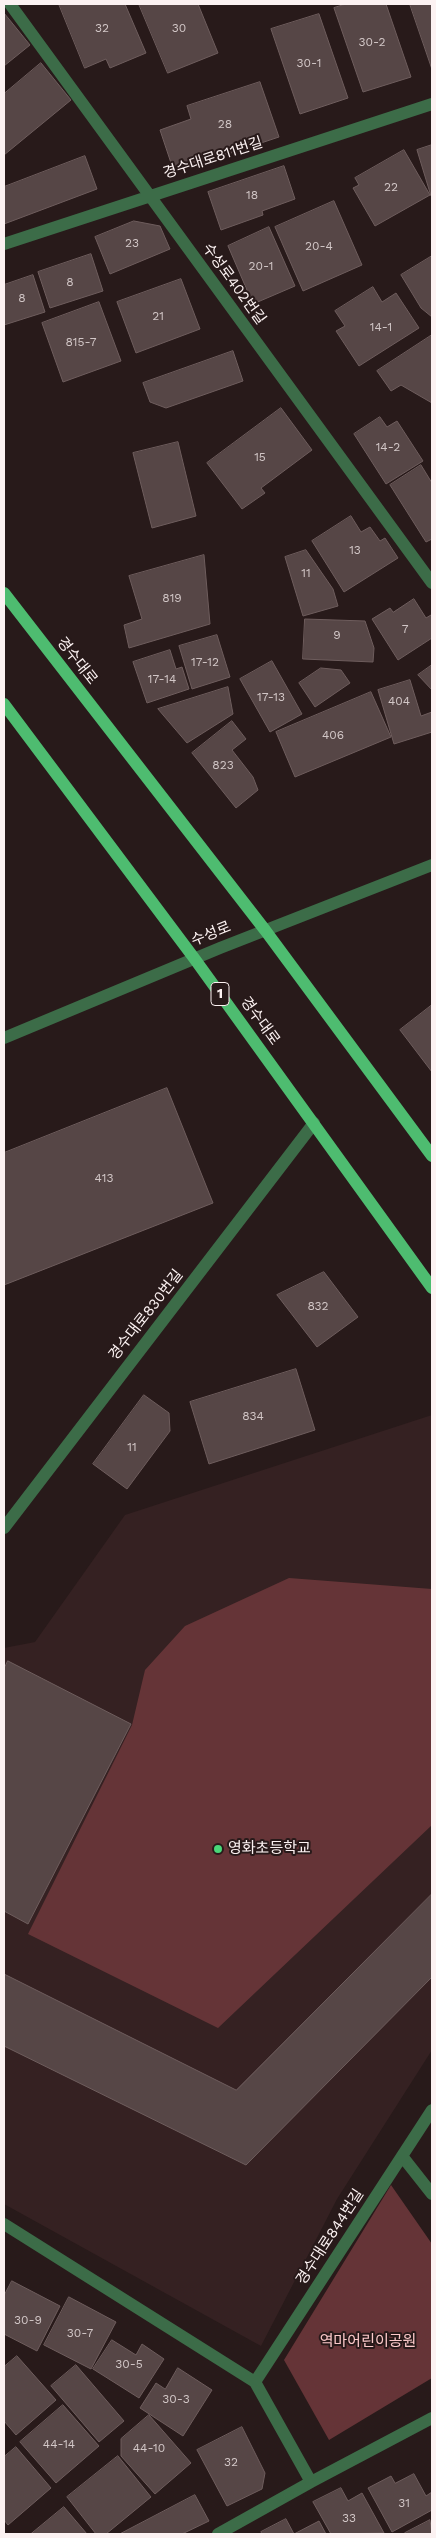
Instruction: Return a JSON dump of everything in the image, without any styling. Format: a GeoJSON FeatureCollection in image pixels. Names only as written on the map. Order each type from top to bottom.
{"type":"FeatureCollection","features":[{"type":"Feature","properties":{"kind":"main road","name":"경수대로"},"geometry":{"type":"LineString","coordinates":[[4,593],[264,930],[432,1156]]}},
{"type":"Feature","properties":{"kind":"main road","name":"경수대로"},"geometry":{"type":"LineString","coordinates":[[4,704],[194,958],[432,1288]]}},
{"type":"Feature","properties":{"kind":"street","name":"수성로402번길"},"geometry":{"type":"LineString","coordinates":[[10,4],[432,583]]}},
{"type":"Feature","properties":{"kind":"street","name":"경수대로811번길"},"geometry":{"type":"LineString","coordinates":[[4,244],[432,104]]}},
{"type":"Feature","properties":{"kind":"street","name":"수성로"},"geometry":{"type":"LineString","coordinates":[[4,1038],[194,958],[432,865]]}},
{"type":"Feature","properties":{"kind":"street","name":"경수대로830번길"},"geometry":{"type":"LineString","coordinates":[[4,1528],[314,1123]]}},
{"type":"Feature","properties":{"kind":"street","name":"경수대로844번길"},"geometry":{"type":"LineString","coordinates":[[255,2382],[432,2110]]}},
{"type":"Feature","properties":{"kind":"street"},"geometry":{"type":"LineString","coordinates":[[402,2156],[432,2194]]}},
{"type":"Feature","properties":{"kind":"street"},"geometry":{"type":"LineString","coordinates":[[4,2224],[255,2382],[311,2482]]}},
{"type":"Feature","properties":{"kind":"street"},"geometry":{"type":"LineString","coordinates":[[218,2534],[432,2418]]}},
{"type":"Feature","properties":{"kind":"shaded area","name":"영화초등학교"},"geometry":{"type":"Polygon","coordinates":[[[432,1415],[432,2050],[337,2199],[261,2346],[4,2204],[4,1648],[35,1642],[125,1515],[432,1415]]]}},
{"type":"Feature","properties":{"kind":"green space"},"geometry":{"type":"Polygon","coordinates":[[[289,1578],[432,1589],[432,1825],[218,2028],[28,1934],[132,1725],[145,1670],[185,1626],[289,1578]]]}},
{"type":"Feature","properties":{"kind":"green space","name":"역마어린이공원"},"geometry":{"type":"Polygon","coordinates":[[[391,2185],[432,2244],[432,2378],[329,2440],[284,2360],[391,2185]]]}},
{"type":"Feature","properties":{"kind":"building"},"geometry":{"type":"Polygon","coordinates":[[[59,4],[125,4],[146,53],[110,68],[106,59],[85,68],[59,4]]]}},
{"type":"Feature","properties":{"kind":"building"},"geometry":{"type":"Polygon","coordinates":[[[139,4],[198,4],[218,53],[168,73],[139,4]]]}},
{"type":"Feature","properties":{"kind":"building"},"geometry":{"type":"Polygon","coordinates":[[[346,4],[386,4],[411,77],[363,92],[334,8],[346,4]]]}},
{"type":"Feature","properties":{"kind":"building"},"geometry":{"type":"Polygon","coordinates":[[[410,4],[432,4],[432,69],[410,4]]]}},
{"type":"Feature","properties":{"kind":"building"},"geometry":{"type":"Polygon","coordinates":[[[4,13],[30,45],[4,66],[4,13]]]}},
{"type":"Feature","properties":{"kind":"building"},"geometry":{"type":"Polygon","coordinates":[[[319,14],[348,98],[300,114],[271,29],[319,14]]]}},
{"type":"Feature","properties":{"kind":"building"},"geometry":{"type":"Polygon","coordinates":[[[41,63],[71,100],[4,155],[4,94],[41,63]]]}},
{"type":"Feature","properties":{"kind":"building"},"geometry":{"type":"Polygon","coordinates":[[[260,82],[279,137],[174,172],[160,130],[191,119],[187,106],[260,82]]]}},
{"type":"Feature","properties":{"kind":"building"},"geometry":{"type":"Polygon","coordinates":[[[432,145],[432,196],[431,196],[417,150],[432,145]]]}},
{"type":"Feature","properties":{"kind":"building"},"geometry":{"type":"Polygon","coordinates":[[[404,150],[430,195],[375,226],[353,188],[359,185],[355,178],[404,150]]]}},
{"type":"Feature","properties":{"kind":"building"},"geometry":{"type":"Polygon","coordinates":[[[85,156],[97,189],[4,224],[4,187],[85,156]]]}},
{"type":"Feature","properties":{"kind":"building"},"geometry":{"type":"Polygon","coordinates":[[[284,166],[295,199],[262,211],[263,215],[221,230],[208,192],[284,166]]]}},
{"type":"Feature","properties":{"kind":"building"},"geometry":{"type":"Polygon","coordinates":[[[334,201],[362,265],[303,291],[275,227],[334,201]]]}},
{"type":"Feature","properties":{"kind":"building"},"geometry":{"type":"Polygon","coordinates":[[[134,221],[160,226],[170,249],[110,274],[95,237],[134,221]]]}},
{"type":"Feature","properties":{"kind":"building"},"geometry":{"type":"Polygon","coordinates":[[[269,227],[295,286],[253,304],[228,246],[269,227]]]}},
{"type":"Feature","properties":{"kind":"building"},"geometry":{"type":"Polygon","coordinates":[[[91,254],[103,291],[50,308],[38,272],[91,254]]]}},
{"type":"Feature","properties":{"kind":"building"},"geometry":{"type":"Polygon","coordinates":[[[432,256],[432,317],[421,308],[401,275],[432,256]]]}},
{"type":"Feature","properties":{"kind":"building"},"geometry":{"type":"Polygon","coordinates":[[[33,275],[45,312],[4,325],[4,285],[33,275]]]}},
{"type":"Feature","properties":{"kind":"building"},"geometry":{"type":"Polygon","coordinates":[[[181,279],[200,329],[136,353],[117,302],[181,279]]]}},
{"type":"Feature","properties":{"kind":"building"},"geometry":{"type":"Polygon","coordinates":[[[373,287],[382,302],[396,293],[419,328],[359,366],[336,331],[345,326],[335,311],[373,287]]]}},
{"type":"Feature","properties":{"kind":"building"},"geometry":{"type":"Polygon","coordinates":[[[99,302],[121,361],[63,382],[42,323],[99,302]]]}},
{"type":"Feature","properties":{"kind":"building"},"geometry":{"type":"Polygon","coordinates":[[[432,335],[432,403],[401,385],[391,391],[377,371],[432,335]]]}},
{"type":"Feature","properties":{"kind":"building"},"geometry":{"type":"Polygon","coordinates":[[[233,351],[243,381],[166,408],[150,402],[143,383],[233,351]]]}},
{"type":"Feature","properties":{"kind":"building"},"geometry":{"type":"Polygon","coordinates":[[[281,408],[312,450],[261,488],[265,493],[242,509],[207,463],[281,408]]]}},
{"type":"Feature","properties":{"kind":"building"},"geometry":{"type":"Polygon","coordinates":[[[380,417],[387,427],[397,421],[423,461],[386,484],[354,434],[380,417]]]}},
{"type":"Feature","properties":{"kind":"building"},"geometry":{"type":"Polygon","coordinates":[[[178,442],[196,516],[152,528],[133,453],[178,442]]]}},
{"type":"Feature","properties":{"kind":"building"},"geometry":{"type":"Polygon","coordinates":[[[421,465],[432,483],[432,539],[426,542],[390,485],[421,465]]]}},
{"type":"Feature","properties":{"kind":"building"},"geometry":{"type":"Polygon","coordinates":[[[351,516],[361,532],[370,527],[380,541],[385,538],[398,558],[344,592],[312,541],[351,516]]]}},
{"type":"Feature","properties":{"kind":"building"},"geometry":{"type":"Polygon","coordinates":[[[306,550],[333,589],[338,606],[303,616],[285,557],[306,550]]]}},
{"type":"Feature","properties":{"kind":"building"},"geometry":{"type":"Polygon","coordinates":[[[204,555],[210,624],[129,648],[124,625],[142,619],[129,576],[204,555]]]}},
{"type":"Feature","properties":{"kind":"building"},"geometry":{"type":"Polygon","coordinates":[[[414,599],[426,618],[431,615],[432,617],[432,638],[398,660],[372,619],[390,608],[393,612],[414,599]]]}},
{"type":"Feature","properties":{"kind":"building"},"geometry":{"type":"Polygon","coordinates":[[[305,619],[365,621],[374,648],[373,662],[303,659],[305,619]]]}},
{"type":"Feature","properties":{"kind":"building"},"geometry":{"type":"Polygon","coordinates":[[[217,635],[230,677],[192,689],[179,646],[217,635]]]}},
{"type":"Feature","properties":{"kind":"building"},"geometry":{"type":"Polygon","coordinates":[[[170,650],[176,669],[182,667],[189,689],[147,703],[133,662],[170,650]]]}},
{"type":"Feature","properties":{"kind":"building"},"geometry":{"type":"Polygon","coordinates":[[[272,661],[302,714],[270,732],[240,679],[272,661]]]}},
{"type":"Feature","properties":{"kind":"building"},"geometry":{"type":"Polygon","coordinates":[[[432,665],[432,690],[418,675],[432,665]]]}},
{"type":"Feature","properties":{"kind":"building"},"geometry":{"type":"Polygon","coordinates":[[[321,668],[341,670],[350,683],[315,707],[299,683],[321,668]]]}},
{"type":"Feature","properties":{"kind":"building"},"geometry":{"type":"Polygon","coordinates":[[[410,680],[421,716],[432,712],[432,732],[394,744],[378,690],[410,680]]]}},
{"type":"Feature","properties":{"kind":"building"},"geometry":{"type":"Polygon","coordinates":[[[228,687],[233,714],[187,743],[158,709],[228,687]]]}},
{"type":"Feature","properties":{"kind":"building"},"geometry":{"type":"Polygon","coordinates":[[[371,692],[391,737],[295,777],[276,732],[371,692]]]}},
{"type":"Feature","properties":{"kind":"building"},"geometry":{"type":"Polygon","coordinates":[[[232,721],[246,739],[232,750],[253,777],[258,790],[236,808],[192,753],[232,721]]]}},
{"type":"Feature","properties":{"kind":"building"},"geometry":{"type":"Polygon","coordinates":[[[432,1005],[432,1072],[400,1030],[432,1005]]]}},
{"type":"Feature","properties":{"kind":"building"},"geometry":{"type":"Polygon","coordinates":[[[167,1088],[213,1203],[4,1285],[4,1153],[167,1088]]]}},
{"type":"Feature","properties":{"kind":"building"},"geometry":{"type":"Polygon","coordinates":[[[324,1272],[358,1317],[317,1347],[277,1295],[324,1272]]]}},
{"type":"Feature","properties":{"kind":"building"},"geometry":{"type":"Polygon","coordinates":[[[296,1369],[315,1430],[209,1464],[190,1402],[296,1369]]]}},
{"type":"Feature","properties":{"kind":"building"},"geometry":{"type":"Polygon","coordinates":[[[144,1395],[169,1413],[170,1431],[127,1489],[93,1464],[144,1395]]]}},
{"type":"Feature","properties":{"kind":"building"},"geometry":{"type":"Polygon","coordinates":[[[8,1661],[131,1724],[28,1924],[4,1911],[4,1669],[8,1661]]]}},
{"type":"Feature","properties":{"kind":"building"},"geometry":{"type":"Polygon","coordinates":[[[432,1894],[432,1977],[246,2165],[4,2046],[4,1974],[236,2090],[432,1894]]]}},
{"type":"Feature","properties":{"kind":"building"},"geometry":{"type":"Polygon","coordinates":[[[12,2281],[60,2306],[37,2351],[4,2334],[4,2296],[12,2281]]]}},
{"type":"Feature","properties":{"kind":"building"},"geometry":{"type":"Polygon","coordinates":[[[69,2297],[116,2322],[91,2369],[44,2345],[69,2297]]]}},
{"type":"Feature","properties":{"kind":"building"},"geometry":{"type":"Polygon","coordinates":[[[112,2340],[136,2355],[142,2344],[164,2359],[139,2398],[93,2369],[112,2340]]]}},
{"type":"Feature","properties":{"kind":"building"},"geometry":{"type":"Polygon","coordinates":[[[17,2356],[56,2400],[16,2435],[4,2421],[4,2367],[17,2356]]]}},
{"type":"Feature","properties":{"kind":"building"},"geometry":{"type":"Polygon","coordinates":[[[76,2365],[124,2421],[99,2442],[51,2386],[76,2365]]]}},
{"type":"Feature","properties":{"kind":"building"},"geometry":{"type":"Polygon","coordinates":[[[178,2368],[212,2390],[183,2436],[140,2408],[156,2383],[165,2389],[178,2368]]]}},
{"type":"Feature","properties":{"kind":"building"},"geometry":{"type":"Polygon","coordinates":[[[63,2405],[99,2446],[56,2483],[20,2442],[63,2405]]]}},
{"type":"Feature","properties":{"kind":"building"},"geometry":{"type":"Polygon","coordinates":[[[149,2415],[191,2463],[155,2494],[121,2456],[121,2439],[149,2415]]]}},
{"type":"Feature","properties":{"kind":"building"},"geometry":{"type":"Polygon","coordinates":[[[242,2427],[265,2473],[262,2489],[227,2506],[197,2450],[242,2427]]]}},
{"type":"Feature","properties":{"kind":"building"},"geometry":{"type":"Polygon","coordinates":[[[16,2447],[51,2488],[8,2525],[4,2520],[4,2457],[16,2447]]]}},
{"type":"Feature","properties":{"kind":"building"},"geometry":{"type":"Polygon","coordinates":[[[118,2456],[151,2497],[106,2534],[96,2534],[67,2497],[118,2456]]]}},
{"type":"Feature","properties":{"kind":"building"},"geometry":{"type":"Polygon","coordinates":[[[414,2474],[426,2496],[432,2492],[432,2510],[392,2532],[368,2488],[391,2476],[395,2483],[414,2474]]]}},
{"type":"Feature","properties":{"kind":"building"},"geometry":{"type":"Polygon","coordinates":[[[341,2488],[348,2501],[362,2493],[384,2533],[331,2534],[313,2502],[341,2488]]]}},
{"type":"Feature","properties":{"kind":"building"},"geometry":{"type":"Polygon","coordinates":[[[195,2495],[209,2521],[182,2534],[120,2534],[195,2495]]]}},
{"type":"Feature","properties":{"kind":"building"},"geometry":{"type":"Polygon","coordinates":[[[64,2507],[87,2534],[31,2534],[64,2507]]]}},
{"type":"Feature","properties":{"kind":"building"},"geometry":{"type":"Polygon","coordinates":[[[286,2519],[294,2534],[262,2534],[261,2532],[286,2519]]]}},
{"type":"Feature","properties":{"kind":"building"},"geometry":{"type":"Polygon","coordinates":[[[430,2520],[432,2534],[405,2533],[430,2520]]]}},
{"type":"Feature","properties":{"kind":"building"},"geometry":{"type":"Polygon","coordinates":[[[319,2521],[326,2534],[294,2534],[319,2521]]]}},
{"type":"Feature","properties":{"kind":"place","name":"영화초등학교"},"geometry":{"type":"Point","coordinates":[218,1849]}}]}
